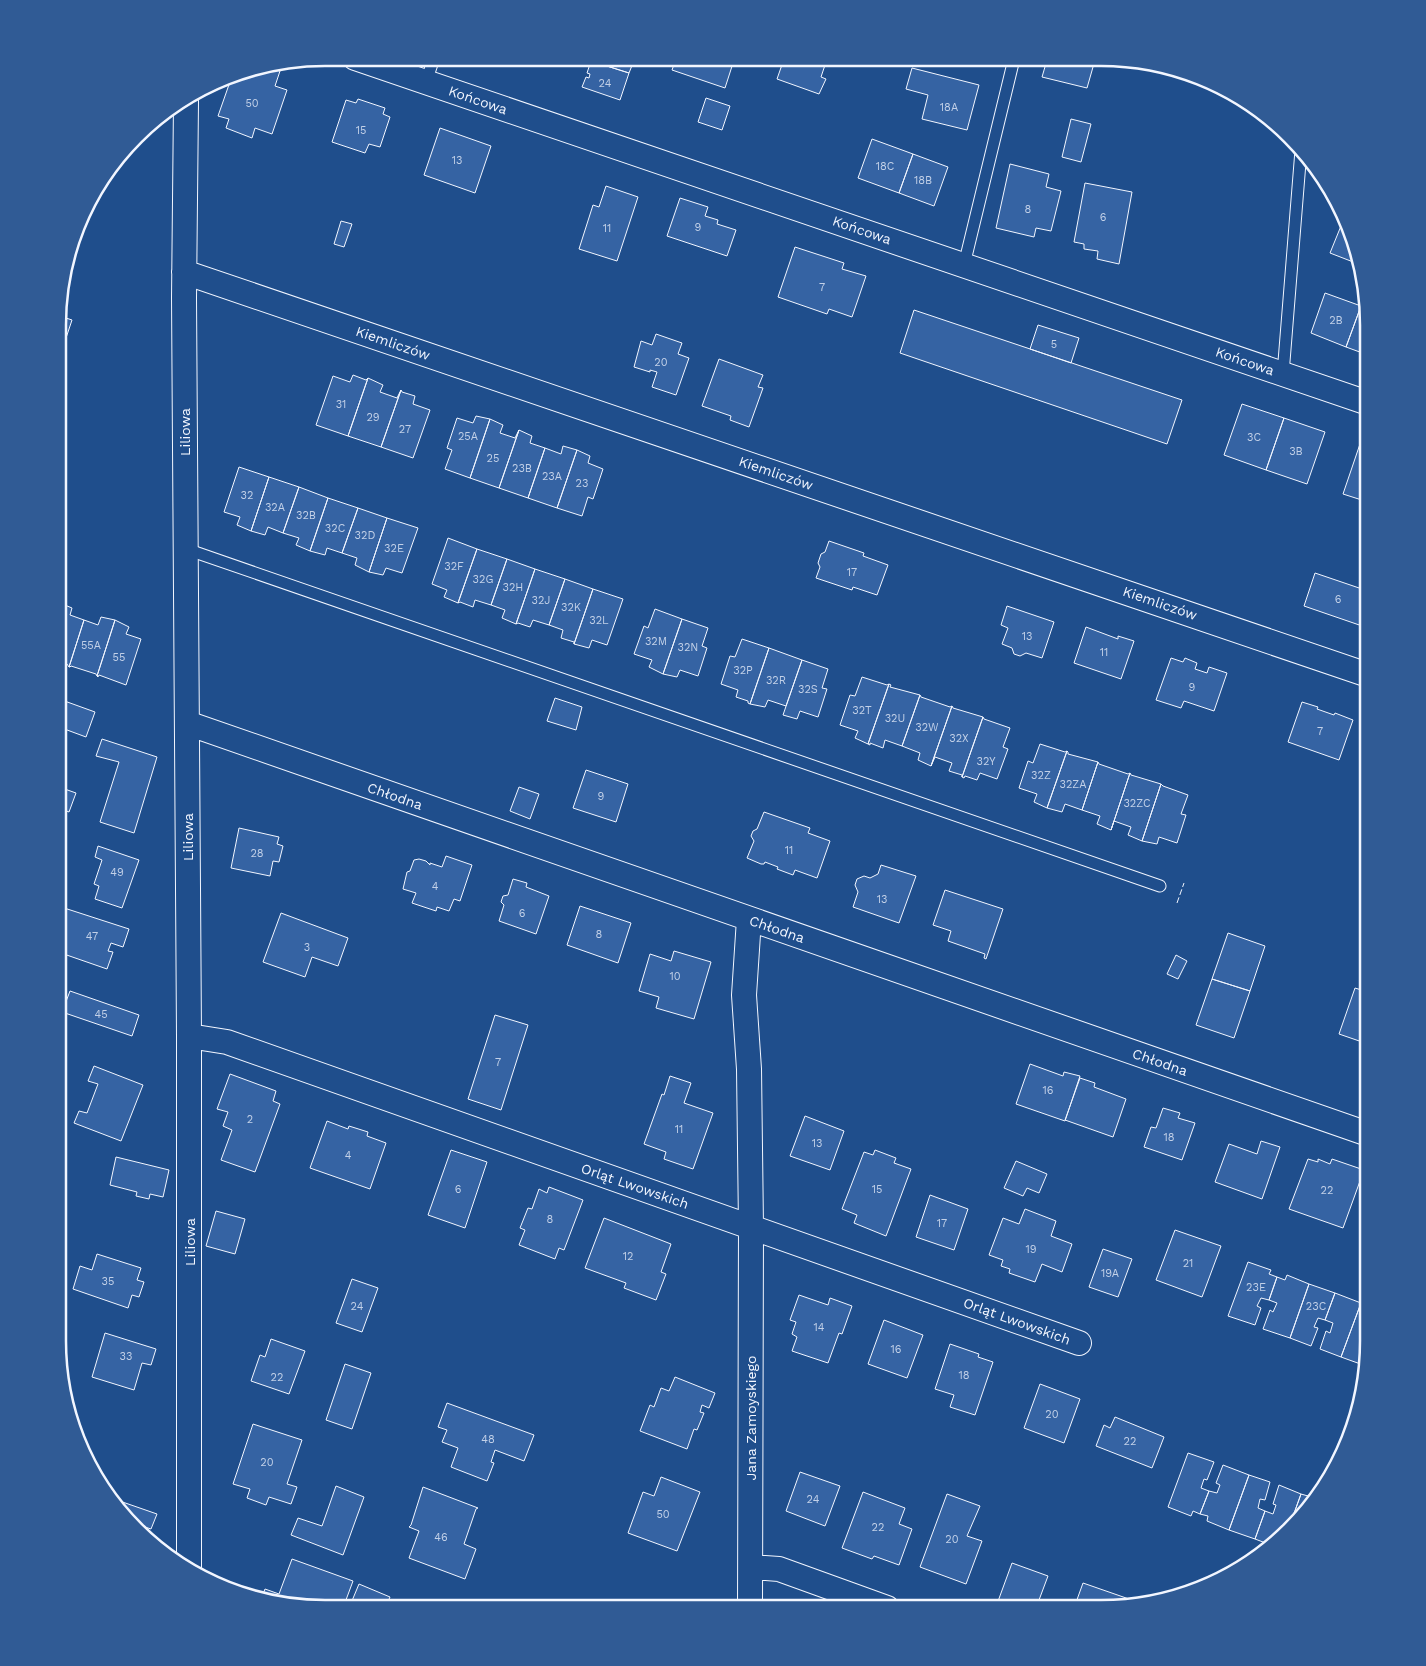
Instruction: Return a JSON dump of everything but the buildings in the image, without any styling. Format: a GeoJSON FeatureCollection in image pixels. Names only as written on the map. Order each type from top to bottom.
{"type":"FeatureCollection","features":[{"type":"Feature","properties":{"kind":"street","name":"Końcowa"},"geometry":{"type":"LineString","coordinates":[[379,66],[1360,400]]}},
{"type":"Feature","properties":{"kind":"street","name":"Liliowa"},"geometry":{"type":"LineString","coordinates":[[186,107],[184,272],[189,1036],[189,1561]]}},
{"type":"Feature","properties":{"kind":"street","name":"Kiemliczów"},"geometry":{"type":"LineString","coordinates":[[184,272],[1360,672]]}},
{"type":"Feature","properties":{"kind":"street","name":"Chłodna"},"geometry":{"type":"LineString","coordinates":[[187,724],[1360,1131]]}},
{"type":"Feature","properties":{"kind":"street","name":"Jana Zamoyskiego"},"geometry":{"type":"LineString","coordinates":[[749,919],[744,995],[749,1069],[751,1228],[750,1600]]}},
{"type":"Feature","properties":{"kind":"street","name":"Orląt Lwowskich"},"geometry":{"type":"LineString","coordinates":[[189,1036],[227,1042],[1078,1343]]}},
{"type":"Feature","properties":{"kind":"street"},"geometry":{"type":"LineString","coordinates":[[750,1567],[779,1569],[864,1600]]}},
{"type":"Feature","properties":{"kind":"lane"},"geometry":{"type":"LineString","coordinates":[[426,82],[431,66]]}},
{"type":"Feature","properties":{"kind":"lane"},"geometry":{"type":"LineString","coordinates":[[964,265],[1013,66]]}},
{"type":"Feature","properties":{"kind":"lane"},"geometry":{"type":"LineString","coordinates":[[1283,374],[1300,160]]}},
{"type":"Feature","properties":{"kind":"lane"},"geometry":{"type":"LineString","coordinates":[[186,549],[1160,886]]}},
{"type":"Feature","properties":{"kind":"fence"},"geometry":{"type":"LineString","coordinates":[[1177,903],[1184,883]]}}]}
